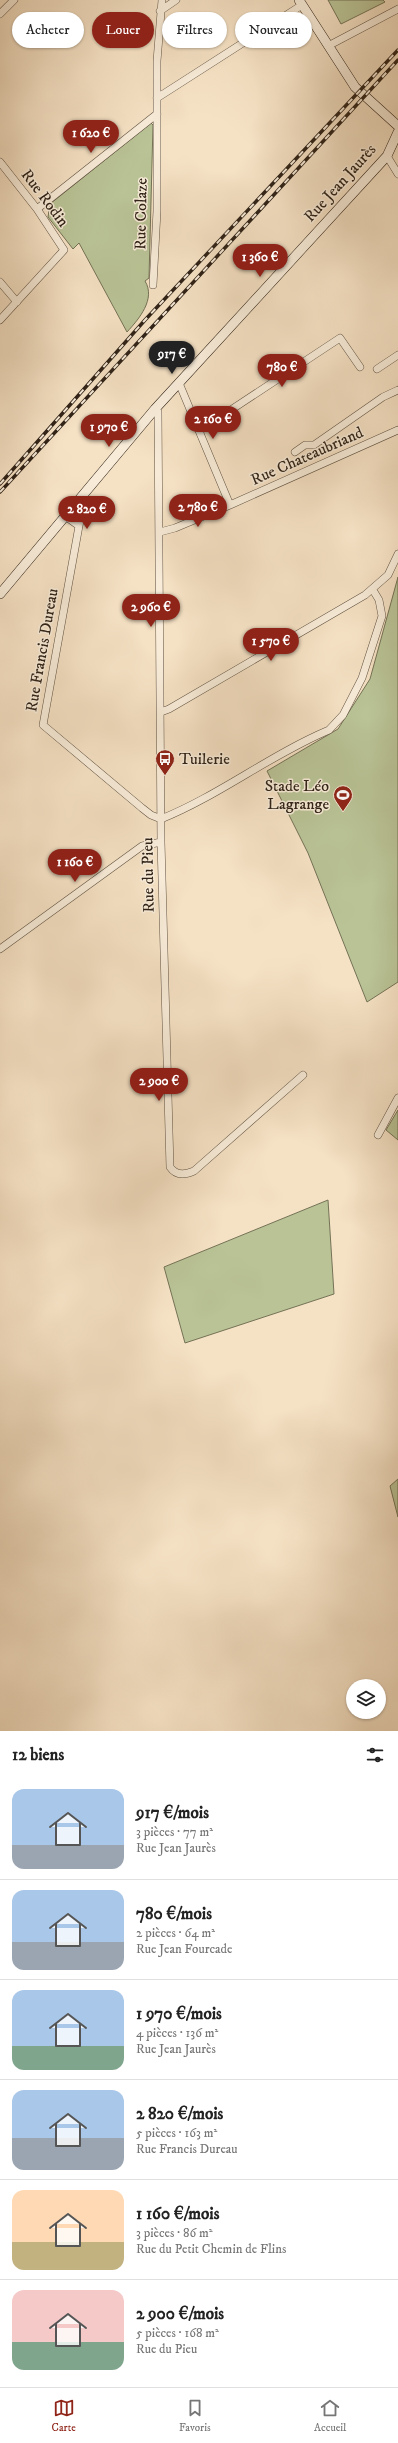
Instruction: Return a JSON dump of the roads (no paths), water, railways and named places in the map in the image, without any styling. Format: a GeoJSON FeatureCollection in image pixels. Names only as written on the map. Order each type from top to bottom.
{"type":"FeatureCollection","features":[{"type":"Feature","properties":{"kind":"main road"},"geometry":{"type":"LineString","coordinates":[[301,3],[355,87],[368,101],[398,126]]}},
{"type":"Feature","properties":{"kind":"main road","name":"Rue Jean Jaurès"},"geometry":{"type":"LineString","coordinates":[[0,594],[155,409],[387,156],[398,132]]}},
{"type":"Feature","properties":{"kind":"street"},"geometry":{"type":"LineString","coordinates":[[0,14],[14,0]]}},
{"type":"Feature","properties":{"kind":"street","name":"Rue Colaze"},"geometry":{"type":"LineString","coordinates":[[153,285],[157,210],[157,98],[160,11],[162,0]]}},
{"type":"Feature","properties":{"kind":"street"},"geometry":{"type":"LineString","coordinates":[[160,11],[176,0]]}},
{"type":"Feature","properties":{"kind":"street"},"geometry":{"type":"LineString","coordinates":[[157,98],[301,3]]}},
{"type":"Feature","properties":{"kind":"street"},"geometry":{"type":"LineString","coordinates":[[328,46],[398,9]]}},
{"type":"Feature","properties":{"kind":"street"},"geometry":{"type":"LineString","coordinates":[[37,209],[157,114]]}},
{"type":"Feature","properties":{"kind":"street"},"geometry":{"type":"LineString","coordinates":[[387,156],[398,174]]}},
{"type":"Feature","properties":{"kind":"street","name":"Rue Rodin"},"geometry":{"type":"LineString","coordinates":[[0,162],[60,241],[64,252],[17,302]]}},
{"type":"Feature","properties":{"kind":"street"},"geometry":{"type":"LineString","coordinates":[[0,282],[17,302],[0,320]]}},
{"type":"Feature","properties":{"kind":"street"},"geometry":{"type":"LineString","coordinates":[[199,431],[340,338],[360,367]]}},
{"type":"Feature","properties":{"kind":"street"},"geometry":{"type":"LineString","coordinates":[[377,369],[398,355]]}},
{"type":"Feature","properties":{"kind":"street"},"geometry":{"type":"LineString","coordinates":[[179,383],[230,505]]}},
{"type":"Feature","properties":{"kind":"street"},"geometry":{"type":"LineString","coordinates":[[295,452],[305,445],[314,445],[383,397],[398,390]]}},
{"type":"Feature","properties":{"kind":"street","name":"Rue du Pieu"},"geometry":{"type":"LineString","coordinates":[[155,409],[158,412],[160,532],[161,842],[170,1167],[173,1172],[181,1175],[194,1171],[304,1075]]}},
{"type":"Feature","properties":{"kind":"street","name":"Rue Chateaubriand"},"geometry":{"type":"LineString","coordinates":[[160,532],[175,528],[230,505],[398,430]]}},
{"type":"Feature","properties":{"kind":"street","name":"Rue Francis Dureau"},"geometry":{"type":"LineString","coordinates":[[73,506],[81,516],[43,725],[142,808],[151,815],[161,819]]}},
{"type":"Feature","properties":{"kind":"street"},"geometry":{"type":"LineString","coordinates":[[65,516],[79,526]]}},
{"type":"Feature","properties":{"kind":"street"},"geometry":{"type":"LineString","coordinates":[[161,712],[249,664],[373,590],[388,575],[398,554]]}},
{"type":"Feature","properties":{"kind":"street"},"geometry":{"type":"LineString","coordinates":[[161,819],[228,786],[263,764],[329,730],[337,723],[362,678],[382,616],[379,600],[373,590]]}},
{"type":"Feature","properties":{"kind":"street"},"geometry":{"type":"LineString","coordinates":[[0,949],[142,846],[161,842]]}},
{"type":"Feature","properties":{"kind":"street"},"geometry":{"type":"LineString","coordinates":[[378,1135],[398,1098]]}},
{"type":"Feature","properties":{"kind":"railway"},"geometry":{"type":"LineString","coordinates":[[0,484],[145,320],[398,50]]}},
{"type":"Feature","properties":{"kind":"railway"},"geometry":{"type":"LineString","coordinates":[[0,492],[398,60]]}},
{"type":"Feature","properties":{"kind":"place","name":"Tuilerie"},"geometry":{"type":"Point","coordinates":[165,776]}},
{"type":"Feature","properties":{"kind":"place","name":"Stade Léo Lagrange"},"geometry":{"type":"Point","coordinates":[343,812]}}]}
